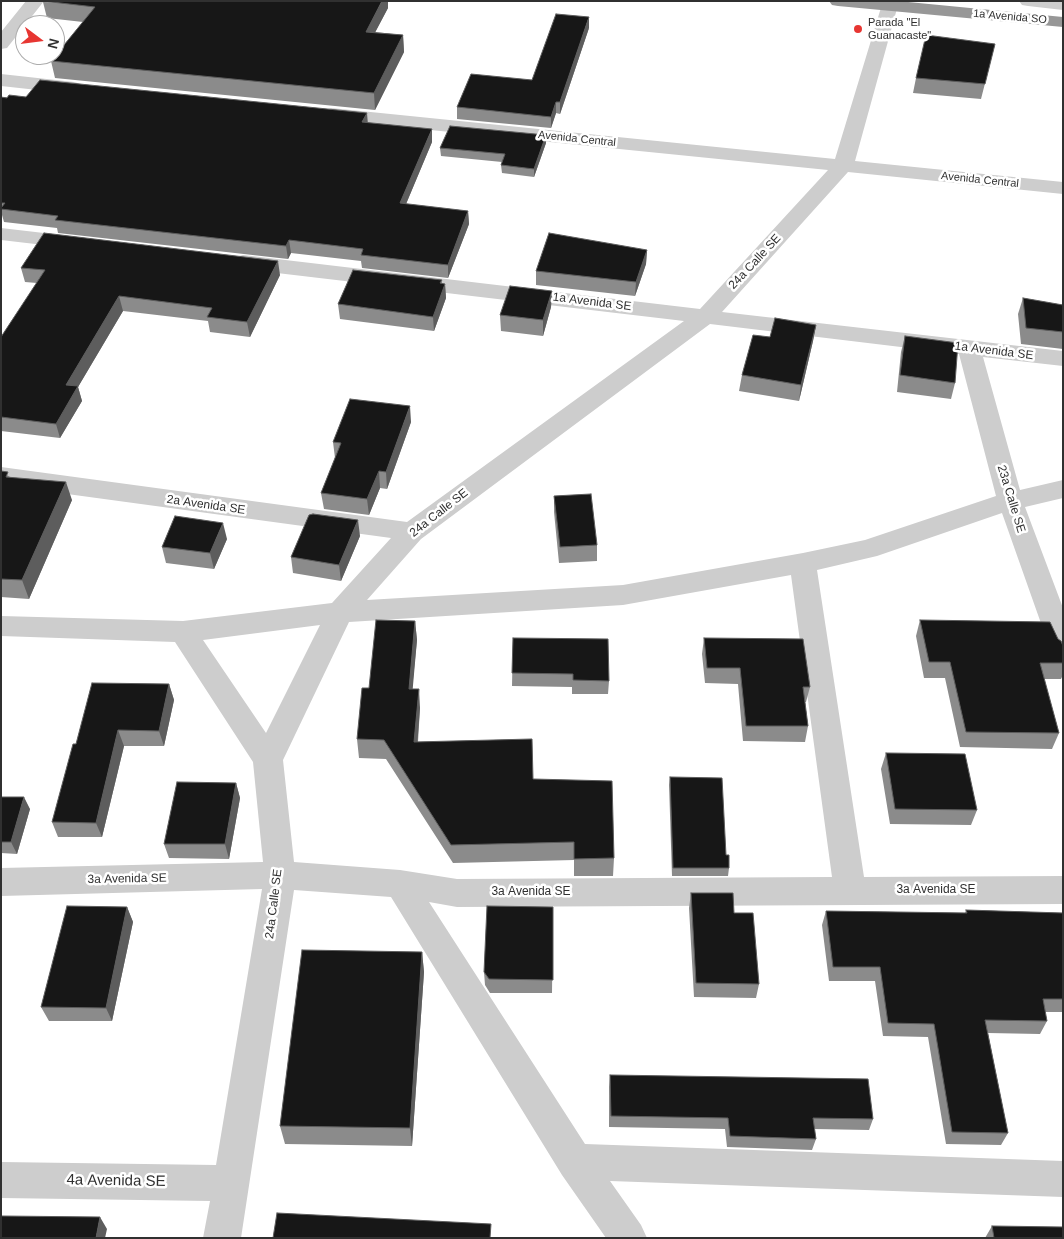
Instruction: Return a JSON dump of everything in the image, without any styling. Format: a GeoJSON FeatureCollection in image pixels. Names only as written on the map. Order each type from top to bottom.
{"type":"FeatureCollection","features":[{"type":"Feature","properties":{"kind":"highway","name":"1a Avenida SO"},"geometry":{"type":"LineString","coordinates":[[838,1],[1063,22]]}},
{"type":"Feature","properties":{"kind":"street"},"geometry":{"type":"LineString","coordinates":[[1,44],[35,1]]}},
{"type":"Feature","properties":{"kind":"street"},"geometry":{"type":"LineString","coordinates":[[1028,1],[1063,5]]}},
{"type":"Feature","properties":{"kind":"street","name":"24a Calle SE"},"geometry":{"type":"LineString","coordinates":[[222,1238],[280,875],[268,760],[340,612],[412,532],[706,316],[843,166],[889,5]]}},
{"type":"Feature","properties":{"kind":"street"},"geometry":{"type":"LineString","coordinates":[[1,80],[90,89]]}},
{"type":"Feature","properties":{"kind":"street","name":"Avenida Central"},"geometry":{"type":"LineString","coordinates":[[308,112],[1063,188]]}},
{"type":"Feature","properties":{"kind":"street"},"geometry":{"type":"LineString","coordinates":[[1,234],[100,245]]}},
{"type":"Feature","properties":{"kind":"street","name":"1a Avenida SE"},"geometry":{"type":"LineString","coordinates":[[220,259],[1063,359]]}},
{"type":"Feature","properties":{"kind":"street","name":"23a Calle SE"},"geometry":{"type":"LineString","coordinates":[[969,348],[1010,501],[1063,646]]}},
{"type":"Feature","properties":{"kind":"street","name":"2a Avenida SE"},"geometry":{"type":"LineString","coordinates":[[1,476],[412,532]]}},
{"type":"Feature","properties":{"kind":"street"},"geometry":{"type":"LineString","coordinates":[[1,626],[183,632],[340,612],[623,595],[803,563],[868,549],[1010,501],[1063,489]]}},
{"type":"Feature","properties":{"kind":"street"},"geometry":{"type":"LineString","coordinates":[[803,563],[850,891]]}},
{"type":"Feature","properties":{"kind":"street"},"geometry":{"type":"LineString","coordinates":[[183,632],[268,760]]}},
{"type":"Feature","properties":{"kind":"street","name":"3a Avenida SE"},"geometry":{"type":"LineString","coordinates":[[1,882],[280,875],[400,884],[457,893],[1063,890]]}},
{"type":"Feature","properties":{"kind":"street"},"geometry":{"type":"LineString","coordinates":[[400,884],[575,1162],[628,1238]]}},
{"type":"Feature","properties":{"kind":"street"},"geometry":{"type":"LineString","coordinates":[[575,1162],[1063,1179]]}},
{"type":"Feature","properties":{"kind":"street","name":"4a Avenida SE"},"geometry":{"type":"LineString","coordinates":[[1,1180],[231,1182]]}},
{"type":"Feature","properties":{"kind":"building"},"geometry":{"type":"Polygon","coordinates":[[[43,1],[382,1],[366,32],[403,35],[374,93],[65,62],[65,44],[95,7],[43,1]]]}},
{"type":"Feature","properties":{"kind":"building"},"geometry":{"type":"Polygon","coordinates":[[[556,14],[589,17],[560,102],[556,102],[551,117],[457,107],[471,74],[532,80],[556,14]]]}},
{"type":"Feature","properties":{"kind":"building"},"geometry":{"type":"Polygon","coordinates":[[[926,35],[995,44],[985,84],[916,78],[926,35]]]}},
{"type":"Feature","properties":{"kind":"building"},"geometry":{"type":"Polygon","coordinates":[[[40,80],[367,113],[362,122],[432,129],[400,203],[468,211],[448,265],[361,255],[363,249],[289,240],[286,246],[55,220],[58,216],[1,209],[5,203],[1,203],[1,97],[7,98],[9,95],[26,97],[40,80]]]}},
{"type":"Feature","properties":{"kind":"building"},"geometry":{"type":"Polygon","coordinates":[[[450,126],[546,135],[534,169],[501,165],[505,154],[440,148],[450,126]]]}},
{"type":"Feature","properties":{"kind":"building"},"geometry":{"type":"Polygon","coordinates":[[[44,233],[278,261],[247,322],[207,317],[212,308],[119,296],[66,385],[78,386],[56,424],[1,417],[1,337],[45,270],[21,268],[44,233]]]}},
{"type":"Feature","properties":{"kind":"building"},"geometry":{"type":"Polygon","coordinates":[[[549,233],[647,250],[636,282],[536,271],[549,233]]]}},
{"type":"Feature","properties":{"kind":"building"},"geometry":{"type":"Polygon","coordinates":[[[353,270],[442,280],[440,283],[445,284],[433,317],[338,304],[353,270]]]}},
{"type":"Feature","properties":{"kind":"building"},"geometry":{"type":"Polygon","coordinates":[[[510,286],[552,291],[543,320],[500,315],[510,286]]]}},
{"type":"Feature","properties":{"kind":"building"},"geometry":{"type":"Polygon","coordinates":[[[1023,298],[1063,305],[1063,332],[1026,328],[1023,298]]]}},
{"type":"Feature","properties":{"kind":"building"},"geometry":{"type":"Polygon","coordinates":[[[775,318],[816,325],[801,385],[742,375],[753,335],[770,337],[775,318]]]}},
{"type":"Feature","properties":{"kind":"building"},"geometry":{"type":"Polygon","coordinates":[[[905,336],[958,343],[955,383],[900,375],[905,336]]]}},
{"type":"Feature","properties":{"kind":"building"},"geometry":{"type":"Polygon","coordinates":[[[350,399],[410,406],[386,472],[379,471],[367,499],[321,493],[341,443],[333,442],[350,399]]]}},
{"type":"Feature","properties":{"kind":"building"},"geometry":{"type":"Polygon","coordinates":[[[1,471],[8,472],[6,477],[66,482],[22,580],[1,579],[1,471]]]}},
{"type":"Feature","properties":{"kind":"building"},"geometry":{"type":"Polygon","coordinates":[[[591,494],[597,545],[560,547],[554,496],[591,494]]]}},
{"type":"Feature","properties":{"kind":"building"},"geometry":{"type":"Polygon","coordinates":[[[309,515],[358,520],[339,565],[291,557],[309,515]]]}},
{"type":"Feature","properties":{"kind":"building"},"geometry":{"type":"Polygon","coordinates":[[[175,516],[223,523],[210,553],[162,547],[175,516]]]}},
{"type":"Feature","properties":{"kind":"building"},"geometry":{"type":"Polygon","coordinates":[[[376,620],[415,621],[409,689],[419,689],[414,742],[532,739],[533,779],[612,781],[614,858],[574,859],[574,842],[451,845],[384,740],[357,739],[362,688],[369,688],[376,620]]]}},
{"type":"Feature","properties":{"kind":"building"},"geometry":{"type":"Polygon","coordinates":[[[920,620],[1050,622],[1063,646],[1063,663],[1040,663],[1059,733],[966,732],[950,662],[929,662],[920,620]]]}},
{"type":"Feature","properties":{"kind":"building"},"geometry":{"type":"Polygon","coordinates":[[[513,638],[608,639],[609,681],[573,680],[573,674],[512,673],[513,638]]]}},
{"type":"Feature","properties":{"kind":"building"},"geometry":{"type":"Polygon","coordinates":[[[704,638],[803,639],[810,687],[803,687],[808,726],[746,726],[740,668],[707,668],[704,638]]]}},
{"type":"Feature","properties":{"kind":"building"},"geometry":{"type":"Polygon","coordinates":[[[92,683],[169,684],[159,731],[118,730],[96,823],[52,822],[73,744],[76,744],[92,683]]]}},
{"type":"Feature","properties":{"kind":"building"},"geometry":{"type":"Polygon","coordinates":[[[886,753],[965,754],[977,810],[895,809],[886,753]]]}},
{"type":"Feature","properties":{"kind":"building"},"geometry":{"type":"Polygon","coordinates":[[[670,777],[722,778],[726,855],[729,855],[729,868],[673,868],[670,777]]]}},
{"type":"Feature","properties":{"kind":"building"},"geometry":{"type":"Polygon","coordinates":[[[177,782],[236,783],[225,844],[164,844],[177,782]]]}},
{"type":"Feature","properties":{"kind":"building"},"geometry":{"type":"Polygon","coordinates":[[[1,797],[24,797],[11,842],[1,842],[1,797]]]}},
{"type":"Feature","properties":{"kind":"building"},"geometry":{"type":"Polygon","coordinates":[[[691,893],[733,893],[734,913],[753,913],[759,984],[696,983],[691,893]]]}},
{"type":"Feature","properties":{"kind":"building"},"geometry":{"type":"Polygon","coordinates":[[[67,906],[127,907],[106,1008],[41,1007],[67,906]]]}},
{"type":"Feature","properties":{"kind":"building"},"geometry":{"type":"Polygon","coordinates":[[[487,906],[553,907],[553,980],[489,979],[484,972],[487,906]]]}},
{"type":"Feature","properties":{"kind":"building"},"geometry":{"type":"Polygon","coordinates":[[[966,910],[1063,913],[1063,999],[1043,999],[1047,1021],[985,1020],[1008,1133],[952,1132],[934,1024],[888,1023],[880,967],[833,967],[826,911],[967,913],[966,910]]]}},
{"type":"Feature","properties":{"kind":"building"},"geometry":{"type":"Polygon","coordinates":[[[302,950],[422,952],[410,1128],[280,1126],[302,950]]]}},
{"type":"Feature","properties":{"kind":"building"},"geometry":{"type":"Polygon","coordinates":[[[610,1075],[868,1079],[873,1119],[813,1118],[816,1139],[730,1136],[728,1118],[611,1116],[610,1075]]]}},
{"type":"Feature","properties":{"kind":"building"},"geometry":{"type":"Polygon","coordinates":[[[277,1213],[491,1224],[490,1238],[273,1238],[277,1213]]]}},
{"type":"Feature","properties":{"kind":"building"},"geometry":{"type":"Polygon","coordinates":[[[1,1216],[100,1217],[96,1238],[1,1238],[1,1216]]]}},
{"type":"Feature","properties":{"kind":"building"},"geometry":{"type":"Polygon","coordinates":[[[992,1226],[1063,1227],[1063,1238],[994,1238],[992,1226]]]}},
{"type":"Feature","properties":{"kind":"place","name":"Parada \"El Guanacaste\""},"geometry":{"type":"Point","coordinates":[858,29]}}]}
